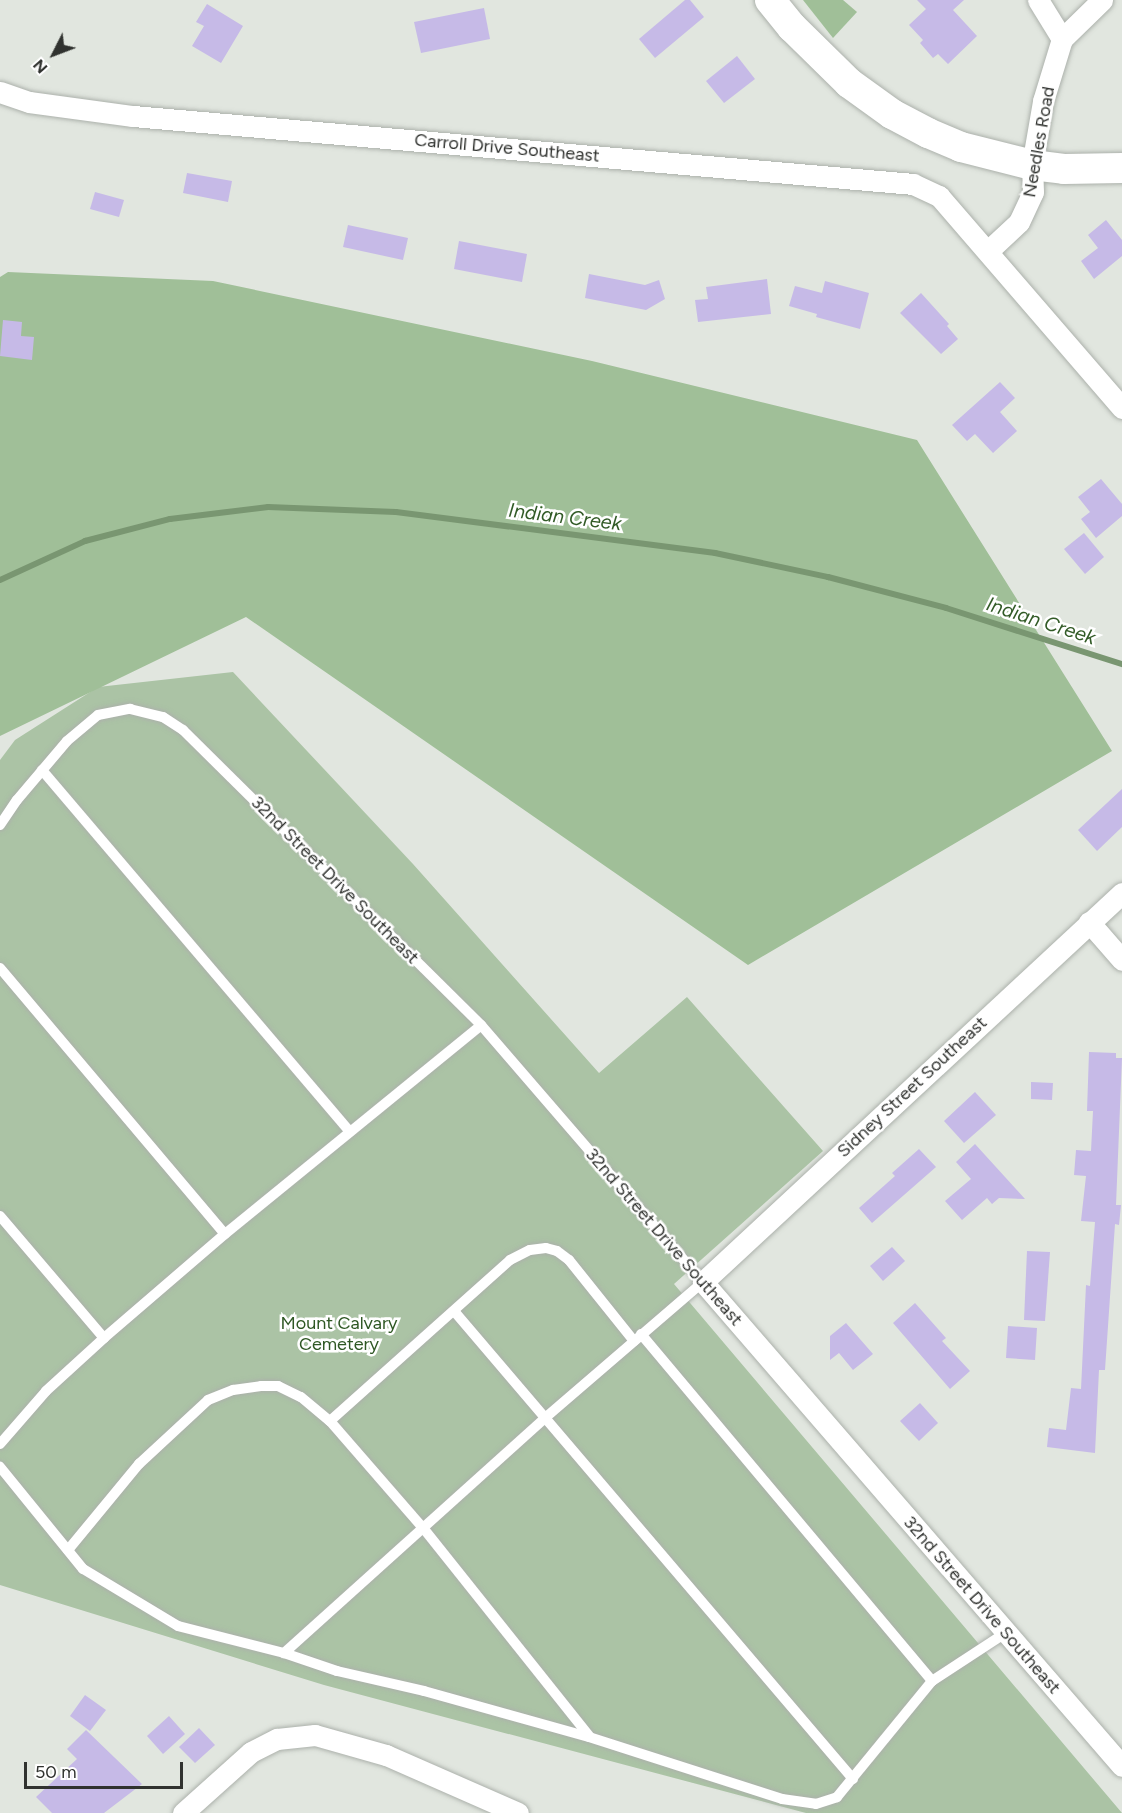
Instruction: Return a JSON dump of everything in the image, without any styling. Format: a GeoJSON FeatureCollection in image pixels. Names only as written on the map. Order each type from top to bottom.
{"type":"FeatureCollection","features":[{"type":"Feature","properties":{"kind":"main road"},"geometry":{"type":"LineString","coordinates":[[770,0],[806,42],[849,83],[892,114],[928,133],[961,147],[1032,165],[1064,169],[1122,168]]}},
{"type":"Feature","properties":{"kind":"street"},"geometry":{"type":"LineString","coordinates":[[1038,0],[1062,39]]}},
{"type":"Feature","properties":{"kind":"street","name":"Needles Road"},"geometry":{"type":"LineString","coordinates":[[988,252],[1019,222],[1033,192],[1032,165],[1043,101],[1062,39],[1102,0]]}},
{"type":"Feature","properties":{"kind":"street","name":"Carroll Drive Southeast"},"geometry":{"type":"LineString","coordinates":[[0,92],[29,102],[133,116],[913,184],[939,196],[1122,408]]}},
{"type":"Feature","properties":{"kind":"street","name":"Sidney Street Southeast"},"geometry":{"type":"LineString","coordinates":[[703,1282],[1122,893]]}},
{"type":"Feature","properties":{"kind":"street"},"geometry":{"type":"LineString","coordinates":[[1089,922],[1122,960]]}},
{"type":"Feature","properties":{"kind":"street","name":"32nd Street Drive Southeast"},"geometry":{"type":"LineString","coordinates":[[703,1282],[1120,1759]]}},
{"type":"Feature","properties":{"kind":"street"},"geometry":{"type":"LineString","coordinates":[[183,1813],[251,1752],[277,1739],[315,1735],[386,1755],[518,1813]]}},
{"type":"Feature","properties":{"kind":"lane","name":"32nd Street Drive Southeast"},"geometry":{"type":"LineString","coordinates":[[0,825],[42,770],[68,741],[98,715],[130,709],[163,717],[183,730],[481,1024],[703,1282]]}},
{"type":"Feature","properties":{"kind":"lane"},"geometry":{"type":"LineString","coordinates":[[42,770],[350,1132]]}},
{"type":"Feature","properties":{"kind":"lane"},"geometry":{"type":"LineString","coordinates":[[0,968],[225,1234]]}},
{"type":"Feature","properties":{"kind":"lane"},"geometry":{"type":"LineString","coordinates":[[0,1444],[46,1391],[104,1338],[225,1234],[481,1024]]}},
{"type":"Feature","properties":{"kind":"lane"},"geometry":{"type":"LineString","coordinates":[[0,1216],[104,1338]]}},
{"type":"Feature","properties":{"kind":"lane"},"geometry":{"type":"LineString","coordinates":[[330,1421],[510,1260],[530,1250],[546,1248],[557,1251],[569,1260],[638,1338],[932,1681]]}},
{"type":"Feature","properties":{"kind":"lane"},"geometry":{"type":"LineString","coordinates":[[284,1653],[544,1419],[703,1282]]}},
{"type":"Feature","properties":{"kind":"lane"},"geometry":{"type":"LineString","coordinates":[[454,1311],[853,1779]]}},
{"type":"Feature","properties":{"kind":"lane"},"geometry":{"type":"LineString","coordinates":[[68,1550],[139,1464],[208,1400],[233,1390],[278,1386],[301,1397],[330,1421],[424,1529],[589,1737]]}},
{"type":"Feature","properties":{"kind":"lane"},"geometry":{"type":"LineString","coordinates":[[0,1467],[83,1569],[178,1626],[284,1653],[337,1671],[424,1691],[589,1737],[782,1799],[816,1804],[837,1797],[932,1681],[1007,1632]]}},
{"type":"Feature","properties":{"kind":"green space"},"geometry":{"type":"Polygon","coordinates":[[[803,0],[843,0],[857,12],[833,38],[803,0]]]}},
{"type":"Feature","properties":{"kind":"green space"},"geometry":{"type":"Polygon","coordinates":[[[8,272],[213,281],[592,361],[917,440],[1112,751],[748,965],[246,617],[0,736],[0,277],[8,272]]]}},
{"type":"Feature","properties":{"kind":"green space","name":"Mount Calvary Cemetery"},"geometry":{"type":"Polygon","coordinates":[[[233,672],[413,864],[599,1073],[687,997],[823,1151],[674,1284],[1122,1813],[806,1813],[324,1685],[0,1585],[0,760],[15,740],[98,687],[233,672]]]}},
{"type":"Feature","properties":{"kind":"building"},"geometry":{"type":"Polygon","coordinates":[[[685,0],[690,0],[704,17],[655,58],[639,39],[685,0]]]}},
{"type":"Feature","properties":{"kind":"building"},"geometry":{"type":"Polygon","coordinates":[[[917,0],[964,0],[953,10],[977,36],[948,64],[938,54],[933,58],[920,43],[923,40],[909,25],[926,9],[917,0]]]}},
{"type":"Feature","properties":{"kind":"building"},"geometry":{"type":"Polygon","coordinates":[[[207,4],[243,26],[221,63],[192,46],[204,26],[196,22],[207,4]]]}},
{"type":"Feature","properties":{"kind":"building"},"geometry":{"type":"Polygon","coordinates":[[[484,8],[490,39],[421,53],[414,22],[484,8]]]}},
{"type":"Feature","properties":{"kind":"building"},"geometry":{"type":"Polygon","coordinates":[[[737,56],[755,79],[724,103],[706,81],[737,56]]]}},
{"type":"Feature","properties":{"kind":"building"},"geometry":{"type":"Polygon","coordinates":[[[187,173],[232,181],[228,202],[183,193],[187,173]]]}},
{"type":"Feature","properties":{"kind":"building"},"geometry":{"type":"Polygon","coordinates":[[[95,192],[124,200],[119,217],[90,209],[95,192]]]}},
{"type":"Feature","properties":{"kind":"building"},"geometry":{"type":"Polygon","coordinates":[[[1106,220],[1122,240],[1122,256],[1094,279],[1081,261],[1098,248],[1088,235],[1106,220]]]}},
{"type":"Feature","properties":{"kind":"building"},"geometry":{"type":"Polygon","coordinates":[[[348,225],[408,238],[403,260],[343,247],[348,225]]]}},
{"type":"Feature","properties":{"kind":"building"},"geometry":{"type":"Polygon","coordinates":[[[459,241],[527,254],[522,282],[454,269],[459,241]]]}},
{"type":"Feature","properties":{"kind":"building"},"geometry":{"type":"Polygon","coordinates":[[[589,274],[645,285],[659,280],[665,299],[646,310],[585,298],[589,274]]]}},
{"type":"Feature","properties":{"kind":"building"},"geometry":{"type":"Polygon","coordinates":[[[767,279],[771,314],[698,322],[695,300],[708,299],[706,287],[767,279]]]}},
{"type":"Feature","properties":{"kind":"building"},"geometry":{"type":"Polygon","coordinates":[[[825,281],[869,293],[860,329],[816,317],[817,314],[789,306],[795,286],[822,293],[825,281]]]}},
{"type":"Feature","properties":{"kind":"building"},"geometry":{"type":"Polygon","coordinates":[[[921,293],[949,324],[947,326],[958,339],[941,354],[900,313],[921,293]]]}},
{"type":"Feature","properties":{"kind":"building"},"geometry":{"type":"Polygon","coordinates":[[[3,320],[22,322],[21,336],[34,337],[32,360],[0,356],[3,320]]]}},
{"type":"Feature","properties":{"kind":"building"},"geometry":{"type":"Polygon","coordinates":[[[1000,382],[1015,398],[1000,412],[1017,431],[993,453],[975,434],[967,441],[952,425],[1000,382]]]}},
{"type":"Feature","properties":{"kind":"building"},"geometry":{"type":"Polygon","coordinates":[[[1101,479],[1122,504],[1122,516],[1096,538],[1081,519],[1090,512],[1078,497],[1101,479]]]}},
{"type":"Feature","properties":{"kind":"building"},"geometry":{"type":"Polygon","coordinates":[[[1084,533],[1104,557],[1085,574],[1064,549],[1084,533]]]}},
{"type":"Feature","properties":{"kind":"building"},"geometry":{"type":"Polygon","coordinates":[[[1122,789],[1122,827],[1097,851],[1078,830],[1122,789]]]}},
{"type":"Feature","properties":{"kind":"building"},"geometry":{"type":"Polygon","coordinates":[[[1089,1052],[1116,1053],[1116,1058],[1122,1058],[1116,1205],[1121,1205],[1119,1225],[1115,1224],[1105,1370],[1099,1370],[1095,1453],[1047,1447],[1049,1428],[1066,1430],[1071,1388],[1081,1389],[1086,1285],[1090,1286],[1095,1222],[1081,1221],[1086,1176],[1074,1175],[1076,1150],[1091,1151],[1093,1111],[1087,1111],[1089,1052]]]}},
{"type":"Feature","properties":{"kind":"building"},"geometry":{"type":"Polygon","coordinates":[[[1031,1082],[1053,1083],[1052,1100],[1031,1099],[1031,1082]]]}},
{"type":"Feature","properties":{"kind":"building"},"geometry":{"type":"Polygon","coordinates":[[[975,1092],[996,1115],[964,1143],[944,1121],[975,1092]]]}},
{"type":"Feature","properties":{"kind":"building"},"geometry":{"type":"Polygon","coordinates":[[[975,1144],[1025,1199],[999,1198],[992,1204],[987,1198],[962,1220],[945,1201],[971,1179],[956,1162],[975,1144]]]}},
{"type":"Feature","properties":{"kind":"building"},"geometry":{"type":"Polygon","coordinates":[[[919,1149],[936,1167],[872,1223],[859,1208],[895,1176],[892,1173],[919,1149]]]}},
{"type":"Feature","properties":{"kind":"building"},"geometry":{"type":"Polygon","coordinates":[[[892,1247],[905,1261],[883,1281],[870,1266],[892,1247]]]}},
{"type":"Feature","properties":{"kind":"building"},"geometry":{"type":"Polygon","coordinates":[[[1027,1251],[1050,1252],[1045,1321],[1024,1320],[1027,1251]]]}},
{"type":"Feature","properties":{"kind":"building"},"geometry":{"type":"Polygon","coordinates":[[[915,1303],[946,1338],[942,1341],[970,1371],[950,1389],[893,1323],[915,1303]]]}},
{"type":"Feature","properties":{"kind":"building"},"geometry":{"type":"Polygon","coordinates":[[[846,1323],[873,1354],[853,1370],[839,1353],[830,1360],[830,1336],[846,1323]]]}},
{"type":"Feature","properties":{"kind":"building"},"geometry":{"type":"Polygon","coordinates":[[[1008,1326],[1037,1328],[1035,1360],[1006,1358],[1008,1326]]]}},
{"type":"Feature","properties":{"kind":"building"},"geometry":{"type":"Polygon","coordinates":[[[920,1403],[938,1423],[919,1441],[900,1421],[920,1403]]]}},
{"type":"Feature","properties":{"kind":"building"},"geometry":{"type":"Polygon","coordinates":[[[85,1695],[106,1710],[90,1731],[70,1716],[85,1695]]]}},
{"type":"Feature","properties":{"kind":"building"},"geometry":{"type":"Polygon","coordinates":[[[169,1716],[185,1734],[163,1754],[147,1736],[169,1716]]]}},
{"type":"Feature","properties":{"kind":"building"},"geometry":{"type":"Polygon","coordinates":[[[199,1728],[215,1745],[195,1763],[179,1747],[199,1728]]]}},
{"type":"Feature","properties":{"kind":"building"},"geometry":{"type":"Polygon","coordinates":[[[86,1730],[142,1784],[104,1813],[52,1813],[36,1797],[77,1759],[67,1749],[86,1730]]]}},
{"type":"Feature","properties":{"kind":"waterway","name":"Indian Creek"},"geometry":{"type":"LineString","coordinates":[[0,580],[85,541],[170,519],[268,507],[396,512],[715,553],[828,577],[946,608],[1122,664]]}}]}
